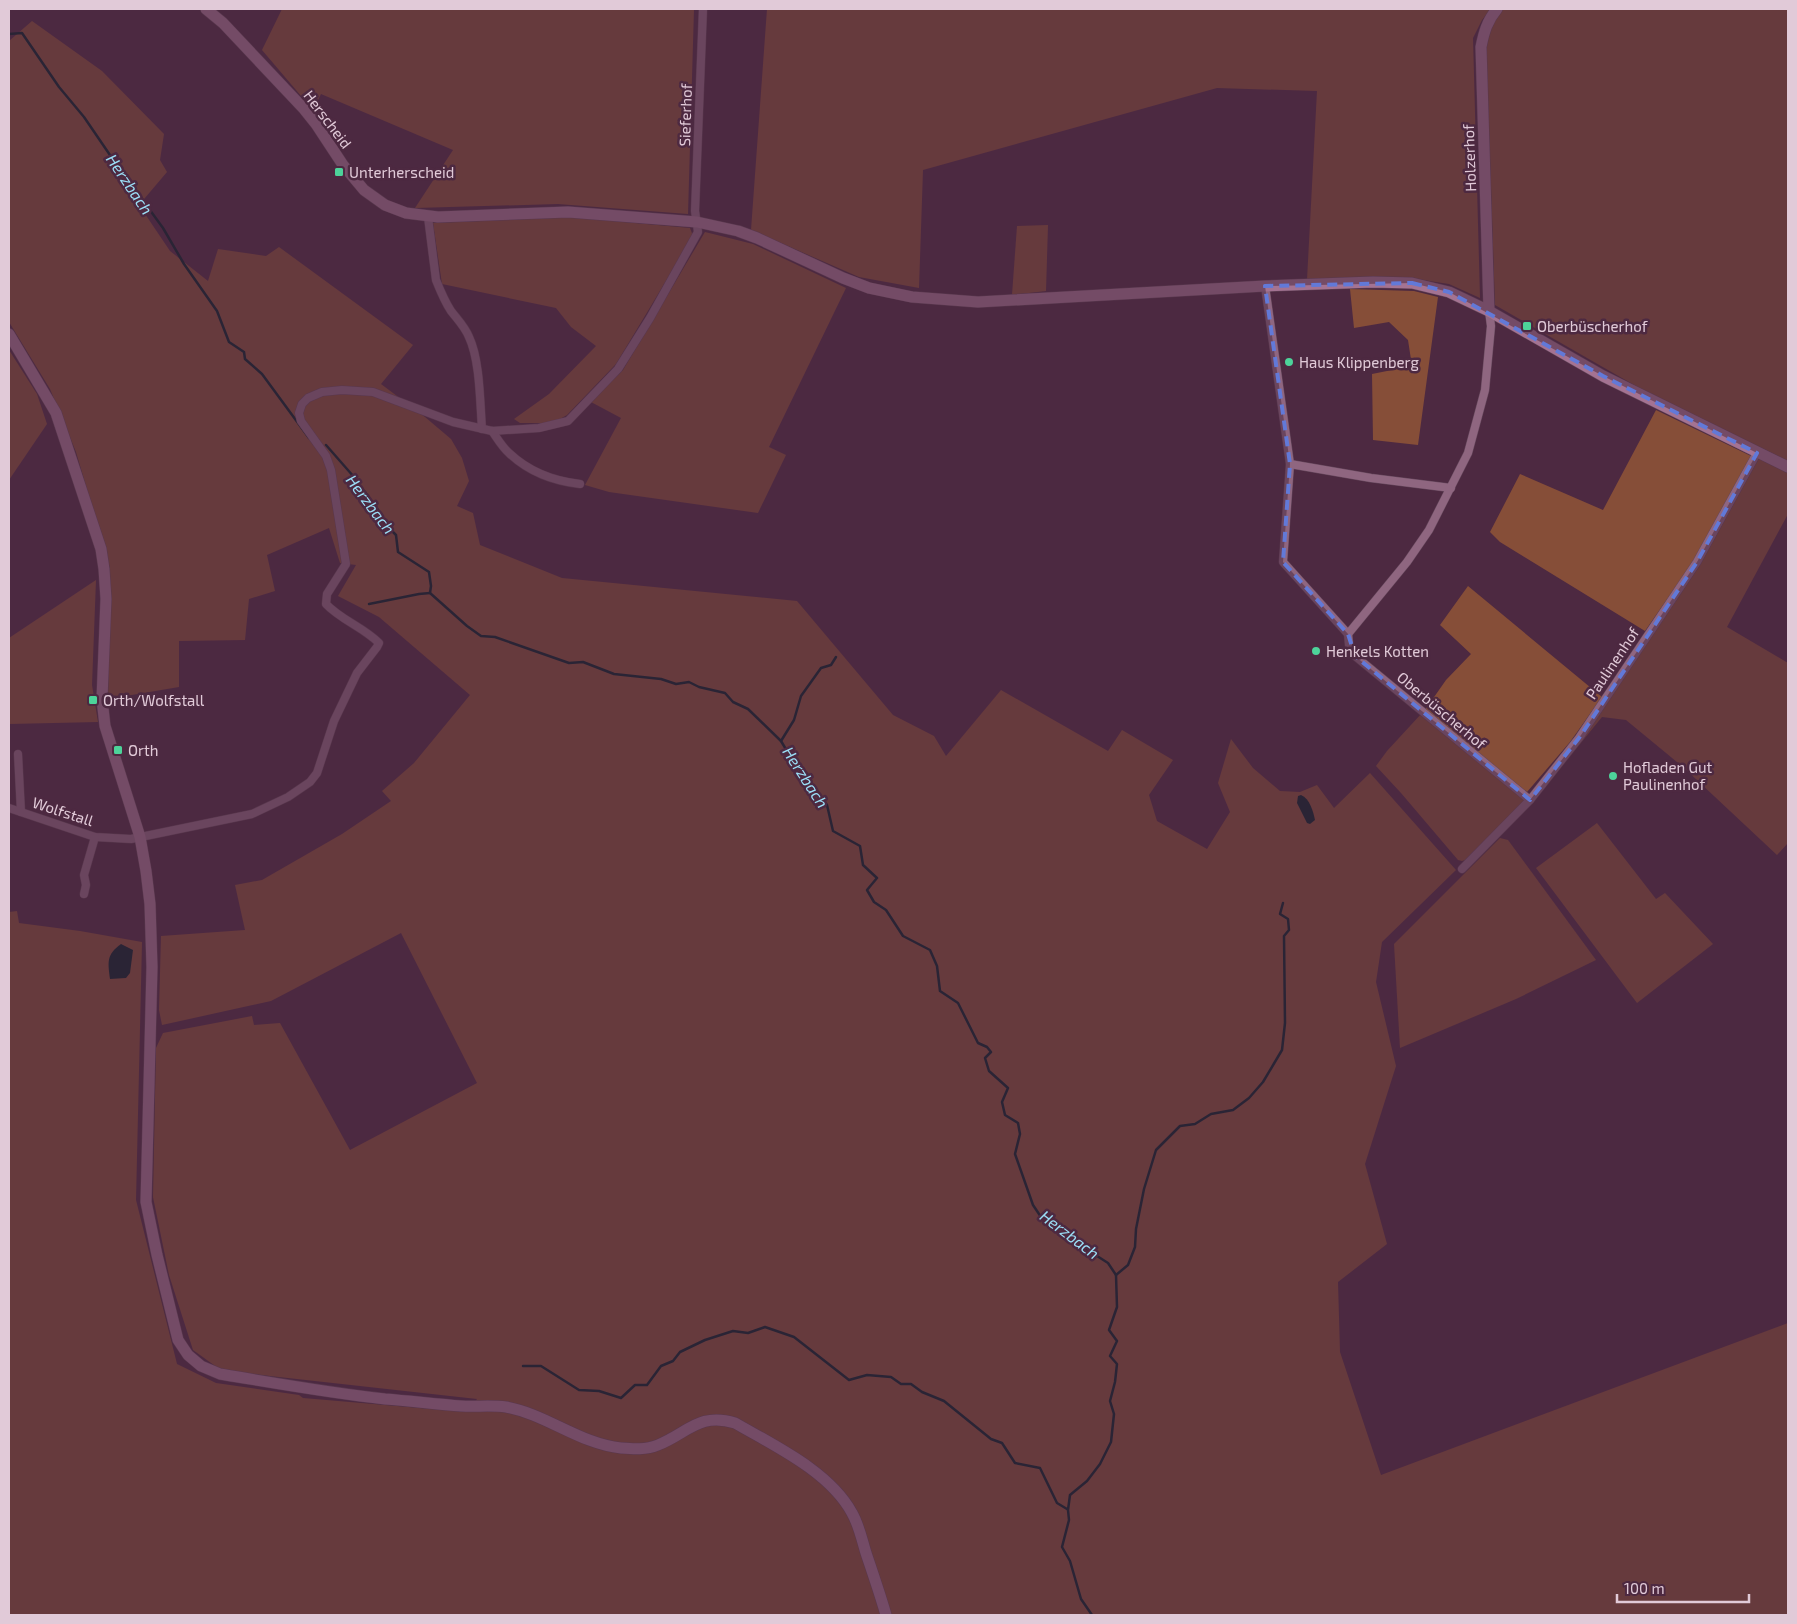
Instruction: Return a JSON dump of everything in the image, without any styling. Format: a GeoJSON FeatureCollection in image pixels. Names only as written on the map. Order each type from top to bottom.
{"type":"FeatureCollection","features":[{"type":"Feature","properties":{"kind":"street","name":"Herscheid"},"geometry":{"type":"LineString","coordinates":[[206,9],[223,23],[304,108],[364,190],[385,205],[398,211],[428,217],[568,212],[697,222],[738,231],[757,238],[869,288],[912,297],[978,302],[1265,286],[1373,282],[1412,283],[1449,292],[1489,311],[1603,376],[1788,467]]}},
{"type":"Feature","properties":{"kind":"street","name":"Sieferhof"},"geometry":{"type":"LineString","coordinates":[[697,222],[695,211],[703,9]]}},
{"type":"Feature","properties":{"kind":"street","name":"Holzerhof"},"geometry":{"type":"LineString","coordinates":[[1489,311],[1481,47],[1484,31],[1497,9]]}},
{"type":"Feature","properties":{"kind":"street"},"geometry":{"type":"LineString","coordinates":[[428,217],[436,280],[439,289],[450,310],[465,327],[476,357],[482,429]]}},
{"type":"Feature","properties":{"kind":"street"},"geometry":{"type":"LineString","coordinates":[[140,838],[252,814],[288,797],[310,782],[317,773],[334,721],[357,673],[379,643],[372,636],[336,614],[326,604],[327,594],[346,564],[331,470],[326,456],[301,421],[298,413],[302,404],[308,398],[322,392],[342,390],[373,392],[453,422],[492,431],[539,428],[568,421],[618,369],[650,318],[698,232],[697,222]]}},
{"type":"Feature","properties":{"kind":"street","name":"Oberbüscherhof"},"geometry":{"type":"LineString","coordinates":[[1265,286],[1290,464],[1283,562],[1348,634],[1348,644],[1355,656],[1530,800]]}},
{"type":"Feature","properties":{"kind":"street"},"geometry":{"type":"LineString","coordinates":[[1348,634],[1406,562],[1429,530],[1468,453],[1485,390],[1491,326],[1489,311]]}},
{"type":"Feature","properties":{"kind":"street"},"geometry":{"type":"LineString","coordinates":[[9,334],[56,414],[101,549],[106,599],[102,699],[105,726],[140,838],[146,871],[152,940],[146,1202],[178,1340],[188,1355],[201,1366],[220,1374],[382,1398],[461,1406],[507,1408],[523,1411],[579,1436],[618,1448],[639,1449],[656,1446],[684,1430],[713,1419],[722,1419],[735,1423],[802,1463],[830,1486],[842,1499],[852,1514],[858,1529],[886,1615]]}},
{"type":"Feature","properties":{"kind":"street"},"geometry":{"type":"LineString","coordinates":[[492,431],[507,452],[520,462],[547,478],[580,484]]}},
{"type":"Feature","properties":{"kind":"street","name":"Paulinenhof"},"geometry":{"type":"LineString","coordinates":[[1462,869],[1530,800],[1579,738],[1697,562],[1757,453]]}},
{"type":"Feature","properties":{"kind":"street"},"geometry":{"type":"LineString","coordinates":[[1290,464],[1371,478],[1451,488]]}},
{"type":"Feature","properties":{"kind":"street"},"geometry":{"type":"LineString","coordinates":[[18,754],[21,812]]}},
{"type":"Feature","properties":{"kind":"street","name":"Wolfstall"},"geometry":{"type":"LineString","coordinates":[[9,808],[94,837],[140,838]]}},
{"type":"Feature","properties":{"kind":"street"},"geometry":{"type":"LineString","coordinates":[[84,894],[86,885],[84,875],[94,837]]}},
{"type":"Feature","properties":{"kind":"highlighted area"},"geometry":{"type":"Polygon","coordinates":[[[1412,283],[1449,292],[1603,376],[1757,453],[1697,562],[1579,738],[1530,800],[1355,656],[1348,634],[1283,562],[1290,464],[1265,286],[1412,283]]]}},
{"type":"Feature","properties":{"kind":"shaded area"},"geometry":{"type":"Polygon","coordinates":[[[282,9],[694,9],[688,214],[558,204],[415,208],[453,150],[321,94],[313,110],[262,50],[282,9]]]}},
{"type":"Feature","properties":{"kind":"shaded area"},"geometry":{"type":"Polygon","coordinates":[[[767,9],[1491,9],[1482,20],[1473,38],[1480,298],[1449,284],[1416,279],[1307,280],[1317,91],[1217,88],[923,170],[919,288],[859,277],[751,230],[767,9]]]}},
{"type":"Feature","properties":{"kind":"shaded area"},"geometry":{"type":"Polygon","coordinates":[[[1502,9],[1788,9],[1788,461],[1648,393],[1495,305],[1486,43],[1492,22],[1502,9]]]}},
{"type":"Feature","properties":{"kind":"shaded area"},"geometry":{"type":"Polygon","coordinates":[[[32,21],[102,71],[164,134],[160,160],[167,172],[139,205],[170,251],[208,281],[218,249],[266,256],[279,247],[413,345],[381,384],[451,439],[462,458],[469,481],[457,506],[473,513],[480,545],[562,578],[797,601],[893,715],[934,736],[946,756],[1001,690],[1108,751],[1122,730],[1173,760],[1149,795],[1157,821],[1207,849],[1230,812],[1218,783],[1231,739],[1253,768],[1280,791],[1300,792],[1317,785],[1334,808],[1370,773],[1456,870],[1382,942],[1376,982],[1396,1066],[1365,1164],[1387,1244],[1338,1282],[1340,1352],[1381,1475],[1788,1323],[1788,1615],[9,1615],[9,912],[17,911],[19,923],[142,942],[136,1200],[177,1364],[216,1383],[299,1395],[303,1398],[467,1412],[477,1399],[252,1374],[218,1368],[193,1350],[169,1275],[153,1197],[156,1048],[163,1033],[252,1016],[254,1025],[280,1023],[350,1150],[477,1083],[401,933],[271,1001],[162,1025],[159,1010],[161,936],[245,930],[235,885],[262,880],[342,834],[391,801],[382,791],[414,763],[470,695],[379,617],[338,596],[356,565],[340,563],[329,528],[267,555],[275,591],[249,599],[245,640],[179,641],[179,687],[108,699],[110,568],[76,452],[50,389],[9,322],[9,41],[32,21]]]}},
{"type":"Feature","properties":{"kind":"shaded area"},"geometry":{"type":"Polygon","coordinates":[[[570,217],[690,228],[693,236],[616,364],[567,415],[553,423],[520,423],[514,419],[549,394],[596,346],[571,327],[556,308],[442,284],[433,223],[570,217]]]}},
{"type":"Feature","properties":{"kind":"shaded area"},"geometry":{"type":"Polygon","coordinates":[[[1048,225],[1046,291],[1012,295],[1017,226],[1048,225]]]}},
{"type":"Feature","properties":{"kind":"shaded area"},"geometry":{"type":"Polygon","coordinates":[[[705,232],[753,244],[846,288],[769,447],[786,455],[758,513],[609,492],[585,485],[621,418],[591,402],[623,370],[705,232]]]}},
{"type":"Feature","properties":{"kind":"shaded area"},"geometry":{"type":"Polygon","coordinates":[[[1350,289],[1414,291],[1438,297],[1418,445],[1373,440],[1372,374],[1412,366],[1408,340],[1389,322],[1354,328],[1350,289]]]}},
{"type":"Feature","properties":{"kind":"shaded area"},"geometry":{"type":"Polygon","coordinates":[[[9,350],[37,394],[47,424],[9,480],[9,350]]]}},
{"type":"Feature","properties":{"kind":"shaded area"},"geometry":{"type":"Polygon","coordinates":[[[1656,410],[1751,456],[1693,562],[1645,631],[1500,542],[1490,532],[1520,474],[1603,510],[1656,410]]]}},
{"type":"Feature","properties":{"kind":"shaded area"},"geometry":{"type":"Polygon","coordinates":[[[1759,458],[1788,471],[1788,514],[1727,627],[1788,663],[1788,843],[1777,855],[1683,767],[1626,720],[1602,717],[1567,760],[1700,565],[1759,458]]]}},
{"type":"Feature","properties":{"kind":"shaded area"},"geometry":{"type":"Polygon","coordinates":[[[96,580],[92,685],[98,722],[9,724],[9,638],[96,580]]]}},
{"type":"Feature","properties":{"kind":"shaded area"},"geometry":{"type":"Polygon","coordinates":[[[1468,586],[1602,697],[1570,742],[1527,792],[1425,710],[1446,680],[1471,654],[1440,625],[1468,586]]]}},
{"type":"Feature","properties":{"kind":"shaded area"},"geometry":{"type":"Polygon","coordinates":[[[1422,713],[1528,800],[1468,859],[1462,861],[1458,860],[1376,766],[1387,751],[1422,713]]]}},
{"type":"Feature","properties":{"kind":"shaded area"},"geometry":{"type":"Polygon","coordinates":[[[1597,823],[1656,899],[1665,893],[1713,944],[1637,1003],[1536,868],[1597,823]]]}},
{"type":"Feature","properties":{"kind":"shaded area"},"geometry":{"type":"Polygon","coordinates":[[[1500,838],[1508,840],[1596,960],[1516,999],[1400,1048],[1394,944],[1500,838]]]}},
{"type":"Feature","properties":{"kind":"water"},"geometry":{"type":"Polygon","coordinates":[[[1301,795],[1309,802],[1313,813],[1315,820],[1310,824],[1307,823],[1297,803],[1298,796],[1301,795]]]}},
{"type":"Feature","properties":{"kind":"water"},"geometry":{"type":"Polygon","coordinates":[[[121,944],[133,950],[130,973],[126,978],[110,979],[110,955],[121,944]]]}},
{"type":"Feature","properties":{"kind":"waterway","name":"Herzbach"},"geometry":{"type":"LineString","coordinates":[[9,34],[22,33],[59,87],[84,117],[163,228],[184,264],[217,311],[229,342],[244,352],[245,359],[262,374],[309,438]]}},
{"type":"Feature","properties":{"kind":"waterway","name":"Herzbach"},"geometry":{"type":"LineString","coordinates":[[326,445],[354,477],[357,485],[364,491],[381,514],[382,521],[396,535],[398,552],[429,572],[430,593],[481,636],[495,637],[569,663],[583,662],[614,674],[661,679],[676,684],[689,682],[699,687],[725,693],[733,702],[748,709],[781,741],[827,805],[833,831],[860,846],[863,865],[877,878],[867,890],[874,902],[886,910],[903,936],[930,950],[937,966],[940,991],[958,1003],[978,1043],[987,1047],[991,1052],[985,1058],[989,1071],[1008,1088],[1002,1102],[1005,1115],[1018,1123],[1020,1134],[1015,1154],[1033,1205],[1041,1217],[1067,1230],[1083,1247],[1108,1263],[1116,1275],[1117,1307],[1109,1330],[1117,1341],[1110,1356],[1117,1364],[1110,1401],[1114,1414],[1111,1442],[1100,1464],[1087,1481],[1070,1495],[1069,1520],[1062,1547],[1070,1561],[1081,1599],[1092,1615]]}},
{"type":"Feature","properties":{"kind":"waterway"},"geometry":{"type":"LineString","coordinates":[[369,604],[430,593]]}},
{"type":"Feature","properties":{"kind":"waterway"},"geometry":{"type":"LineString","coordinates":[[781,741],[794,720],[801,696],[821,668],[831,665],[836,657]]}},
{"type":"Feature","properties":{"kind":"waterway"},"geometry":{"type":"LineString","coordinates":[[1116,1275],[1128,1265],[1135,1247],[1136,1229],[1144,1189],[1156,1150],[1180,1126],[1195,1124],[1211,1114],[1233,1110],[1249,1098],[1263,1082],[1282,1050],[1285,1023],[1284,936],[1289,930],[1288,919],[1280,914],[1283,903]]}},
{"type":"Feature","properties":{"kind":"waterway"},"geometry":{"type":"LineString","coordinates":[[523,1366],[541,1366],[579,1390],[599,1391],[621,1398],[635,1385],[647,1385],[661,1366],[673,1361],[680,1352],[705,1340],[733,1331],[748,1333],[765,1327],[794,1337],[849,1380],[867,1375],[891,1377],[901,1384],[911,1384],[922,1392],[944,1401],[991,1439],[1002,1443],[1015,1463],[1040,1468],[1057,1503],[1067,1509]]}},
{"type":"Feature","properties":{"kind":"place","name":"Unterherscheid"},"geometry":{"type":"Point","coordinates":[339,172]}},
{"type":"Feature","properties":{"kind":"place","name":"Oberbüscherhof"},"geometry":{"type":"Point","coordinates":[1527,326]}},
{"type":"Feature","properties":{"kind":"place","name":"Haus Klippenberg"},"geometry":{"type":"Point","coordinates":[1289,362]}},
{"type":"Feature","properties":{"kind":"place","name":"Henkels Kotten"},"geometry":{"type":"Point","coordinates":[1316,651]}},
{"type":"Feature","properties":{"kind":"place","name":"Orth/Wolfstall"},"geometry":{"type":"Point","coordinates":[93,700]}},
{"type":"Feature","properties":{"kind":"place","name":"Orth"},"geometry":{"type":"Point","coordinates":[118,750]}},
{"type":"Feature","properties":{"kind":"place","name":"Hofladen Gut Paulinenhof"},"geometry":{"type":"Point","coordinates":[1613,776]}}]}
